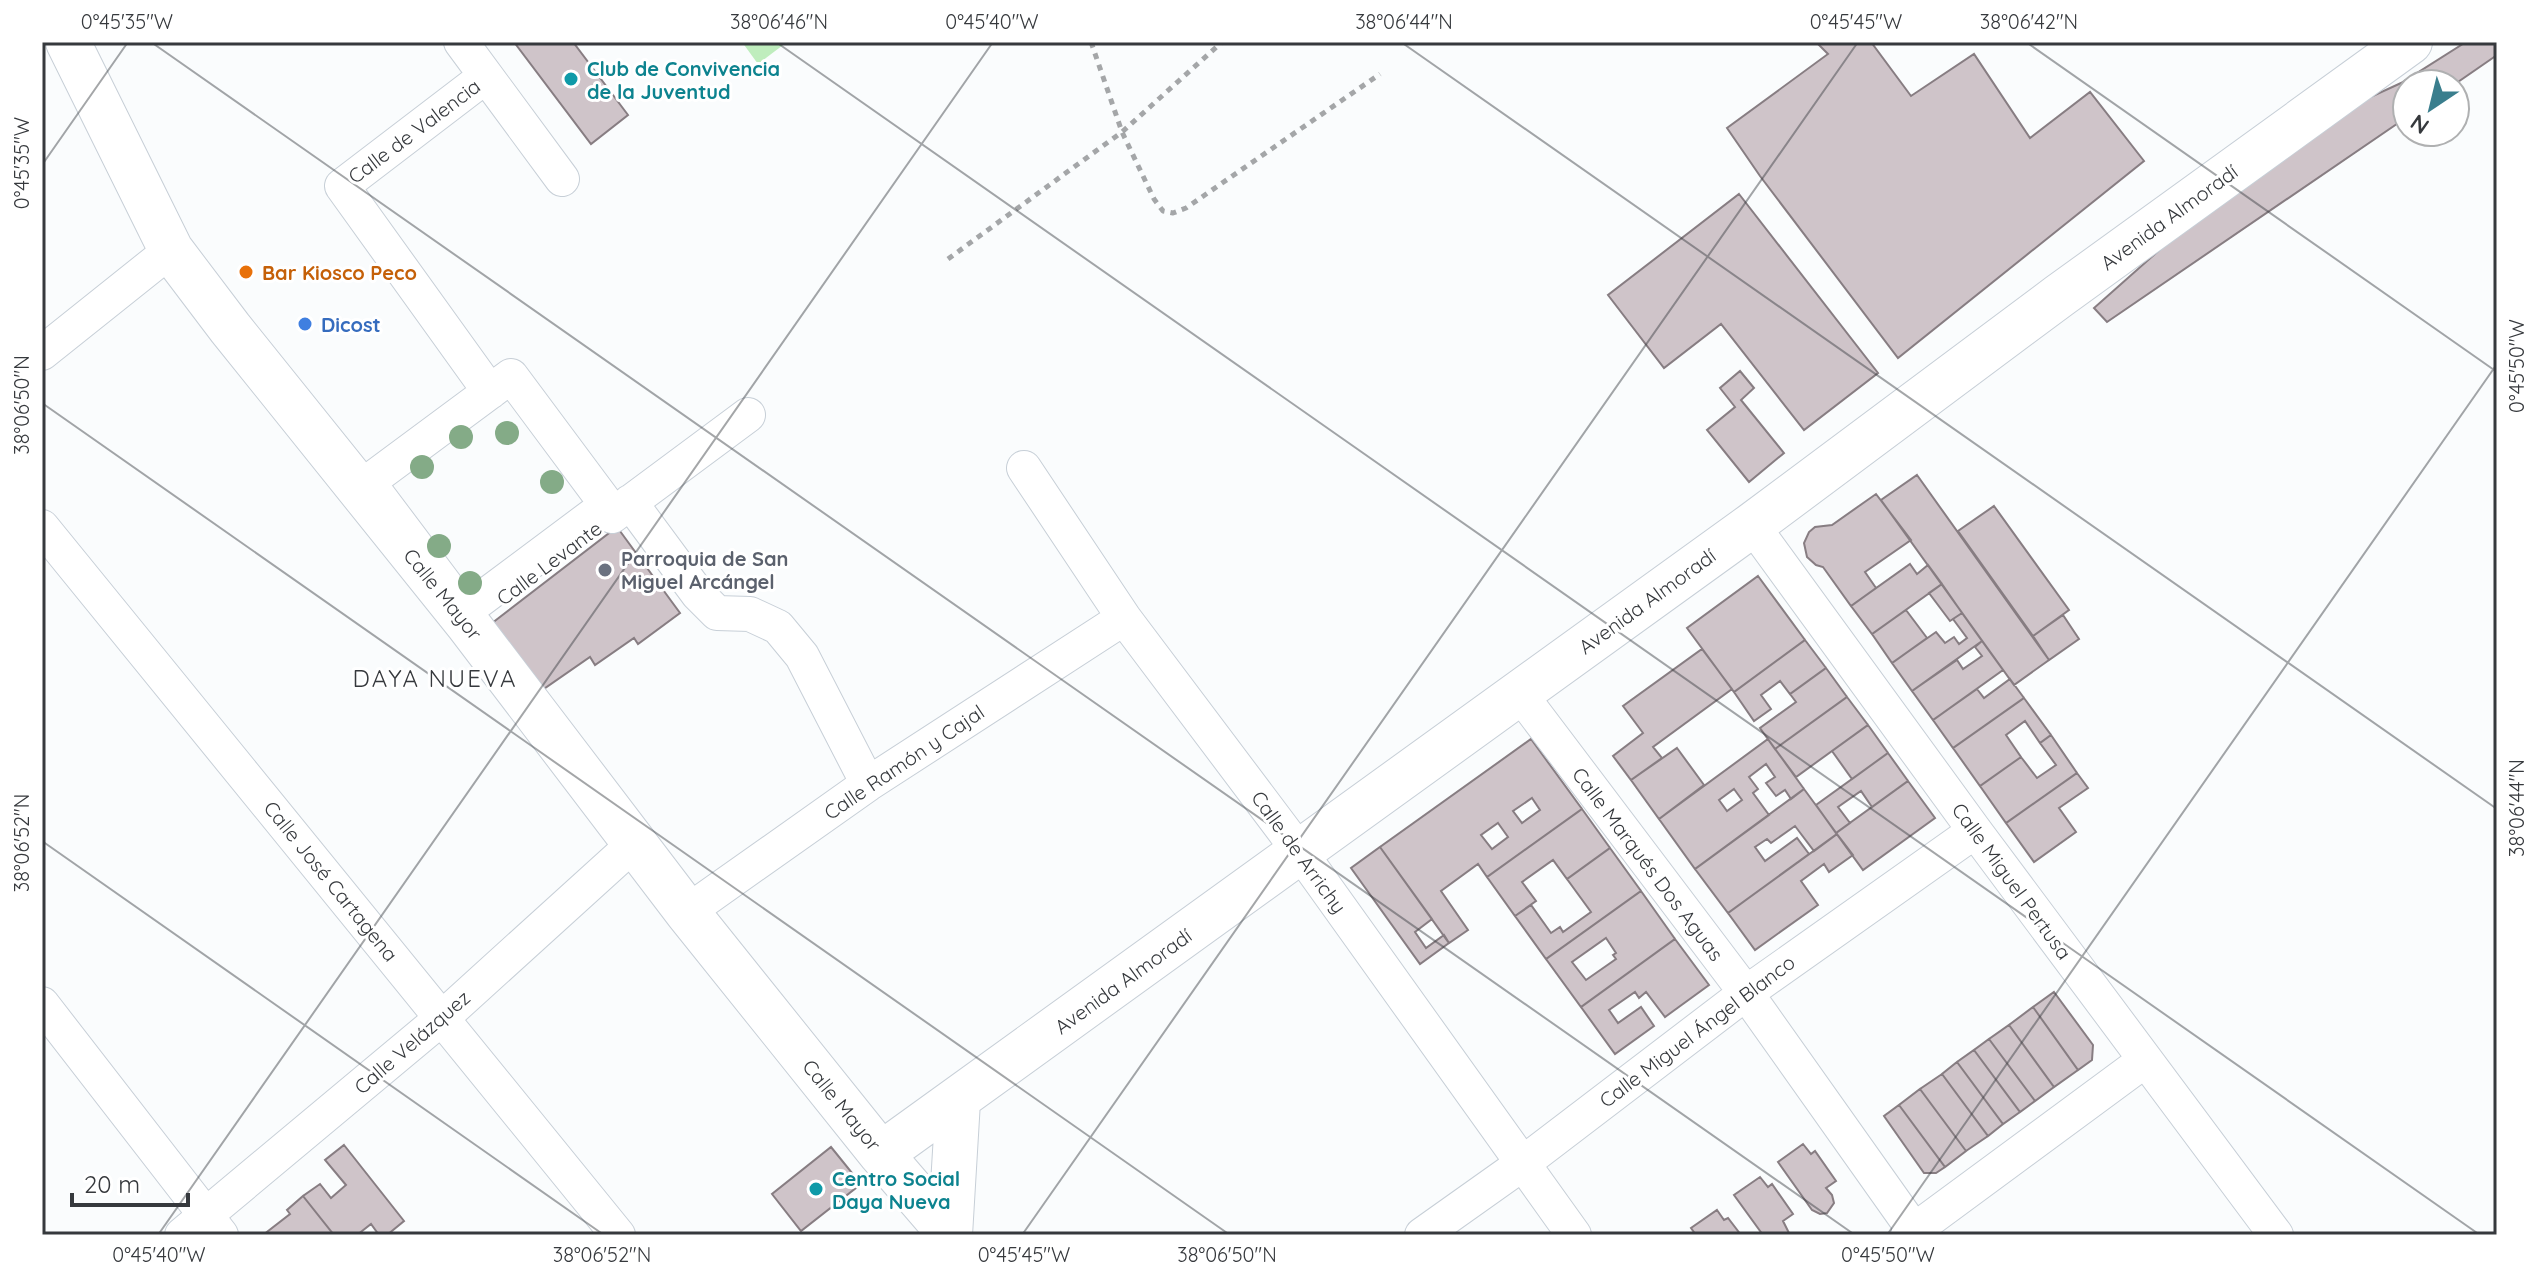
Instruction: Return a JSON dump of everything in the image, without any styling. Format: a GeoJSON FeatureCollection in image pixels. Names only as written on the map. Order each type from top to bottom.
{"type":"FeatureCollection","features":[{"type":"Feature","properties":{"kind":"street","name":"Calle Mayor"},"geometry":{"type":"LineString","coordinates":[[68,42],[171,250],[467,623],[687,912],[881,1154],[950,1234]]}},
{"type":"Feature","properties":{"kind":"street","name":"Calle de Valencia"},"geometry":{"type":"LineString","coordinates":[[461,42],[562,179]]}},
{"type":"Feature","properties":{"kind":"street","name":"Avenida Almoradí"},"geometry":{"type":"LineString","coordinates":[[881,1154],[1520,694],[2059,296],[2410,42]]}},
{"type":"Feature","properties":{"kind":"street","name":"Calle de Valencia"},"geometry":{"type":"LineString","coordinates":[[486,76],[342,186],[490,392]]}},
{"type":"Feature","properties":{"kind":"street"},"geometry":{"type":"LineString","coordinates":[[42,353],[171,250]]}},
{"type":"Feature","properties":{"kind":"street"},"geometry":{"type":"LineString","coordinates":[[511,376],[607,505],[465,611],[368,482],[490,392],[511,376]]}},
{"type":"Feature","properties":{"kind":"street","name":"Calle Levante"},"geometry":{"type":"LineString","coordinates":[[467,623],[748,415]]}},
{"type":"Feature","properties":{"kind":"street","name":"Calle de Arrichy"},"geometry":{"type":"LineString","coordinates":[[1024,468],[1124,618],[1300,852],[1574,1235]]}},
{"type":"Feature","properties":{"kind":"street"},"geometry":{"type":"LineString","coordinates":[[630,502],[698,594],[717,613],[750,614],[778,627],[802,656],[868,784]]}},
{"type":"Feature","properties":{"kind":"street","name":"Calle Miguel Pertusa"},"geometry":{"type":"LineString","coordinates":[[1752,525],[2144,1061],[2276,1235]]}},
{"type":"Feature","properties":{"kind":"street","name":"Calle José Cartagena"},"geometry":{"type":"LineString","coordinates":[[42,527],[618,1235]]}},
{"type":"Feature","properties":{"kind":"street","name":"Calle Ramón y Cajal"},"geometry":{"type":"LineString","coordinates":[[687,912],[868,784],[1124,618]]}},
{"type":"Feature","properties":{"kind":"street","name":"Calle Marqués Dos Aguas"},"geometry":{"type":"LineString","coordinates":[[1520,694],[1746,993],[1911,1233]]}},
{"type":"Feature","properties":{"kind":"street","name":"Calle Miguel Ángel Blanco"},"geometry":{"type":"LineString","coordinates":[[1422,1235],[1522,1164],[1746,993],[1975,831]]}},
{"type":"Feature","properties":{"kind":"street","name":"Calle Velázquez"},"geometry":{"type":"LineString","coordinates":[[203,1229],[636,842]]}},
{"type":"Feature","properties":{"kind":"street"},"geometry":{"type":"LineString","coordinates":[[42,1004],[203,1229]]}},
{"type":"Feature","properties":{"kind":"street"},"geometry":{"type":"LineString","coordinates":[[1911,1233],[2144,1061]]}},
{"type":"Feature","properties":{"kind":"street"},"geometry":{"type":"LineString","coordinates":[[950,1234],[958,1101]]}},
{"type":"Feature","properties":{"kind":"path"},"geometry":{"type":"LineString","coordinates":[[1091,42],[1122,132],[1154,199],[1163,211],[1173,213],[1186,208],[1380,74]]}},
{"type":"Feature","properties":{"kind":"path"},"geometry":{"type":"LineString","coordinates":[[948,259],[1122,132],[1222,42]]}},
{"type":"Feature","properties":{"kind":"green space"},"geometry":{"type":"Polygon","coordinates":[[[742,42],[787,42],[758,64],[742,42]]]}},
{"type":"Feature","properties":{"kind":"building","name":"Club de Convivencia de la Juventud"},"geometry":{"type":"Polygon","coordinates":[[[514,42],[573,42],[628,115],[591,144],[514,42]]]}},
{"type":"Feature","properties":{"kind":"building"},"geometry":{"type":"Polygon","coordinates":[[[1822,42],[1871,42],[1911,96],[1974,54],[2030,138],[2090,92],[2144,161],[1898,358],[1727,128],[1828,54],[1819,45],[1822,42]]]}},
{"type":"Feature","properties":{"kind":"building"},"geometry":{"type":"Polygon","coordinates":[[[2466,42],[2497,42],[2497,55],[2471,73],[2471,68],[2425,68],[2466,42]]]}},
{"type":"Feature","properties":{"kind":"building"},"geometry":{"type":"Polygon","coordinates":[[[2391,88],[2391,128],[2107,322],[2094,308],[2173,238],[2353,105],[2391,88]]]}},
{"type":"Feature","properties":{"kind":"building"},"geometry":{"type":"Polygon","coordinates":[[[1739,194],[1878,373],[1804,430],[1721,324],[1664,368],[1608,295],[1739,194]]]}},
{"type":"Feature","properties":{"kind":"building"},"geometry":{"type":"Polygon","coordinates":[[[1740,371],[1754,388],[1741,400],[1784,453],[1749,482],[1707,430],[1735,407],[1720,388],[1740,371]]]}},
{"type":"Feature","properties":{"kind":"building"},"geometry":{"type":"Polygon","coordinates":[[[1917,475],[2049,660],[2014,685],[1881,500],[1917,475]]]}},
{"type":"Feature","properties":{"kind":"building"},"geometry":{"type":"Polygon","coordinates":[[[1876,494],[1911,540],[1865,572],[1876,588],[1851,606],[1823,567],[1807,557],[1804,543],[1815,527],[1832,525],[1876,494]]]}},
{"type":"Feature","properties":{"kind":"building"},"geometry":{"type":"Polygon","coordinates":[[[1994,506],[2069,610],[2033,636],[1958,531],[1994,506]]]}},
{"type":"Feature","properties":{"kind":"building","name":"Parroquia de San Miguel Arcángel"},"geometry":{"type":"Polygon","coordinates":[[[617,527],[680,613],[638,644],[634,638],[595,665],[590,657],[535,695],[487,627],[617,527]]]}},
{"type":"Feature","properties":{"kind":"building"},"geometry":{"type":"Polygon","coordinates":[[[1910,564],[1917,574],[1928,565],[1942,584],[1872,634],[1851,606],[1910,564]]]}},
{"type":"Feature","properties":{"kind":"building"},"geometry":{"type":"Polygon","coordinates":[[[1758,576],[1805,640],[1734,692],[1687,628],[1758,576]]]}},
{"type":"Feature","properties":{"kind":"building"},"geometry":{"type":"Polygon","coordinates":[[[1942,584],[1962,613],[1950,621],[1929,593],[1942,584]]]}},
{"type":"Feature","properties":{"kind":"building"},"geometry":{"type":"Polygon","coordinates":[[[1906,610],[1927,638],[1892,663],[1872,634],[1906,610]]]}},
{"type":"Feature","properties":{"kind":"building"},"geometry":{"type":"Polygon","coordinates":[[[1962,613],[1982,641],[1912,691],[1892,663],[1936,632],[1945,643],[1954,637],[1959,644],[1967,638],[1953,619],[1962,613]]]}},
{"type":"Feature","properties":{"kind":"building"},"geometry":{"type":"Polygon","coordinates":[[[2063,615],[2079,639],[2049,660],[2033,636],[2063,615]]]}},
{"type":"Feature","properties":{"kind":"building"},"geometry":{"type":"Polygon","coordinates":[[[1805,640],[1826,668],[1790,694],[1780,681],[1761,695],[1771,709],[1754,721],[1734,692],[1805,640]]]}},
{"type":"Feature","properties":{"kind":"building"},"geometry":{"type":"Polygon","coordinates":[[[1982,641],[2003,670],[1933,720],[1912,691],[1957,660],[1963,669],[1982,656],[1975,647],[1982,641]]]}},
{"type":"Feature","properties":{"kind":"building"},"geometry":{"type":"Polygon","coordinates":[[[1702,649],[1732,689],[1653,747],[1662,758],[1631,780],[1613,756],[1643,733],[1623,706],[1702,649]]]}},
{"type":"Feature","properties":{"kind":"building"},"geometry":{"type":"Polygon","coordinates":[[[1826,668],[1847,697],[1775,749],[1760,728],[1796,702],[1790,694],[1826,668]]]}},
{"type":"Feature","properties":{"kind":"building"},"geometry":{"type":"Polygon","coordinates":[[[2010,679],[2024,698],[1953,748],[1933,720],[1977,689],[1984,698],[2010,679]]]}},
{"type":"Feature","properties":{"kind":"building"},"geometry":{"type":"Polygon","coordinates":[[[1847,697],[1868,725],[1796,777],[1775,749],[1847,697]]]}},
{"type":"Feature","properties":{"kind":"building"},"geometry":{"type":"Polygon","coordinates":[[[2024,698],[2051,735],[2040,743],[2025,721],[2006,735],[2021,757],[1980,786],[1953,748],[2024,698]]]}},
{"type":"Feature","properties":{"kind":"building"},"geometry":{"type":"Polygon","coordinates":[[[1868,725],[1888,753],[1852,779],[1832,751],[1868,725]]]}},
{"type":"Feature","properties":{"kind":"building"},"geometry":{"type":"Polygon","coordinates":[[[2051,735],[2077,773],[2006,823],[1980,786],[2021,757],[2037,778],[2056,765],[2040,743],[2051,735]]]}},
{"type":"Feature","properties":{"kind":"building"},"geometry":{"type":"Polygon","coordinates":[[[1531,739],[1582,809],[1487,877],[1478,864],[1441,891],[1468,930],[1449,943],[1380,847],[1531,739]],[[1532,798],[1513,811],[1522,823],[1540,810],[1532,798]],[[1498,823],[1481,835],[1492,849],[1508,837],[1498,823]]]}},
{"type":"Feature","properties":{"kind":"building"},"geometry":{"type":"Polygon","coordinates":[[[1768,739],[1804,789],[1791,799],[1785,790],[1776,796],[1766,783],[1775,777],[1766,764],[1749,777],[1758,789],[1753,793],[1769,815],[1695,869],[1659,819],[1768,739]],[[1734,789],[1719,800],[1727,811],[1742,800],[1734,789]]]}},
{"type":"Feature","properties":{"kind":"building"},"geometry":{"type":"Polygon","coordinates":[[[1677,748],[1704,785],[1659,819],[1631,780],[1677,748]]]}},
{"type":"Feature","properties":{"kind":"building"},"geometry":{"type":"Polygon","coordinates":[[[1888,753],[1908,781],[1872,807],[1861,791],[1838,807],[1850,823],[1836,833],[1816,805],[1888,753]]]}},
{"type":"Feature","properties":{"kind":"building"},"geometry":{"type":"Polygon","coordinates":[[[2077,773],[2088,788],[2059,808],[2076,832],[2034,862],[2006,823],[2077,773]]]}},
{"type":"Feature","properties":{"kind":"building"},"geometry":{"type":"Polygon","coordinates":[[[1908,781],[1935,818],[1863,870],[1836,833],[1908,781]]]}},
{"type":"Feature","properties":{"kind":"building"},"geometry":{"type":"Polygon","coordinates":[[[1804,789],[1837,834],[1814,851],[1795,826],[1771,843],[1767,839],[1755,847],[1765,861],[1797,838],[1809,854],[1728,913],[1695,869],[1804,789]]]}},
{"type":"Feature","properties":{"kind":"building"},"geometry":{"type":"Polygon","coordinates":[[[1582,809],[1610,848],[1567,879],[1553,860],[1522,882],[1536,901],[1515,916],[1487,877],[1582,809]]]}},
{"type":"Feature","properties":{"kind":"building"},"geometry":{"type":"Polygon","coordinates":[[[1837,834],[1853,855],[1829,872],[1824,864],[1801,881],[1818,905],[1755,950],[1728,913],[1837,834]]]}},
{"type":"Feature","properties":{"kind":"building"},"geometry":{"type":"Polygon","coordinates":[[[1380,847],[1432,919],[1415,932],[1426,948],[1444,935],[1449,943],[1420,964],[1351,868],[1380,847]]]}},
{"type":"Feature","properties":{"kind":"building"},"geometry":{"type":"Polygon","coordinates":[[[1610,848],[1641,891],[1546,959],[1515,916],[1531,905],[1551,933],[1560,927],[1563,932],[1591,912],[1567,879],[1610,848]]]}},
{"type":"Feature","properties":{"kind":"building"},"geometry":{"type":"Polygon","coordinates":[[[1641,891],[1675,939],[1581,1007],[1546,959],[1641,891]],[[1606,938],[1572,962],[1586,980],[1616,959],[1613,955],[1616,953],[1606,938]]]}},
{"type":"Feature","properties":{"kind":"building"},"geometry":{"type":"Polygon","coordinates":[[[1675,939],[1709,985],[1665,1017],[1646,992],[1639,998],[1635,992],[1609,1010],[1618,1023],[1641,1007],[1654,1026],[1615,1054],[1581,1007],[1675,939]]]}},
{"type":"Feature","properties":{"kind":"building"},"geometry":{"type":"Polygon","coordinates":[[[2054,992],[2093,1045],[2092,1060],[2078,1070],[2033,1007],[2054,992]]]}},
{"type":"Feature","properties":{"kind":"building"},"geometry":{"type":"Polygon","coordinates":[[[2033,1007],[2078,1070],[2054,1087],[2009,1025],[2033,1007]]]}},
{"type":"Feature","properties":{"kind":"building"},"geometry":{"type":"Polygon","coordinates":[[[2009,1025],[2054,1087],[2035,1101],[1989,1039],[2009,1025]]]}},
{"type":"Feature","properties":{"kind":"building"},"geometry":{"type":"Polygon","coordinates":[[[1989,1039],[2035,1101],[2020,1112],[1974,1050],[1989,1039]]]}},
{"type":"Feature","properties":{"kind":"building"},"geometry":{"type":"Polygon","coordinates":[[[1974,1050],[2020,1112],[2003,1124],[1957,1062],[1974,1050]]]}},
{"type":"Feature","properties":{"kind":"building"},"geometry":{"type":"Polygon","coordinates":[[[1957,1062],[2003,1124],[1988,1136],[1942,1074],[1957,1062]]]}},
{"type":"Feature","properties":{"kind":"building"},"geometry":{"type":"Polygon","coordinates":[[[1942,1074],[1988,1136],[1966,1151],[1920,1089],[1942,1074]]]}},
{"type":"Feature","properties":{"kind":"building"},"geometry":{"type":"Polygon","coordinates":[[[1920,1089],[1966,1151],[1945,1167],[1899,1105],[1920,1089]]]}},
{"type":"Feature","properties":{"kind":"building"},"geometry":{"type":"Polygon","coordinates":[[[1899,1105],[1945,1167],[1936,1173],[1924,1173],[1884,1116],[1899,1105]]]}},
{"type":"Feature","properties":{"kind":"building"},"geometry":{"type":"Polygon","coordinates":[[[1803,1144],[1811,1154],[1815,1151],[1836,1181],[1826,1188],[1834,1203],[1827,1213],[1812,1210],[1778,1162],[1803,1144]]]}},
{"type":"Feature","properties":{"kind":"building"},"geometry":{"type":"Polygon","coordinates":[[[344,1145],[404,1221],[387,1235],[379,1235],[371,1224],[357,1235],[334,1235],[303,1196],[320,1184],[331,1198],[346,1185],[325,1160],[344,1145]]]}},
{"type":"Feature","properties":{"kind":"building","name":"Centro Social Daya Nueva"},"geometry":{"type":"Polygon","coordinates":[[[831,1147],[861,1184],[801,1231],[772,1194],[831,1147]]]}},
{"type":"Feature","properties":{"kind":"building"},"geometry":{"type":"Polygon","coordinates":[[[1760,1177],[1768,1187],[1772,1184],[1793,1214],[1783,1221],[1790,1235],[1763,1235],[1734,1195],[1760,1177]]]}},
{"type":"Feature","properties":{"kind":"building"},"geometry":{"type":"Polygon","coordinates":[[[303,1196],[334,1235],[263,1235],[290,1214],[287,1210],[303,1196]]]}},
{"type":"Feature","properties":{"kind":"building"},"geometry":{"type":"Polygon","coordinates":[[[1717,1210],[1741,1235],[1696,1235],[1691,1228],[1717,1210]]]}},
{"type":"Feature","properties":{"kind":"place","name":"Club de Convivencia de la Juventud"},"geometry":{"type":"Point","coordinates":[571,79]}},
{"type":"Feature","properties":{"kind":"place","name":"Bar Kiosco Peco"},"geometry":{"type":"Point","coordinates":[246,272]}},
{"type":"Feature","properties":{"kind":"place","name":"Dicost"},"geometry":{"type":"Point","coordinates":[305,324]}},
{"type":"Feature","properties":{"kind":"place","name":"Parroquia de San Miguel Arcángel"},"geometry":{"type":"Point","coordinates":[605,570]}},
{"type":"Feature","properties":{"kind":"place","name":"Centro Social Daya Nueva"},"geometry":{"type":"Point","coordinates":[816,1189]}},
{"type":"Feature","properties":{"kind":"district","name":"DAYA NUEVA"},"geometry":{"type":"Point","coordinates":[435,678]}}]}
